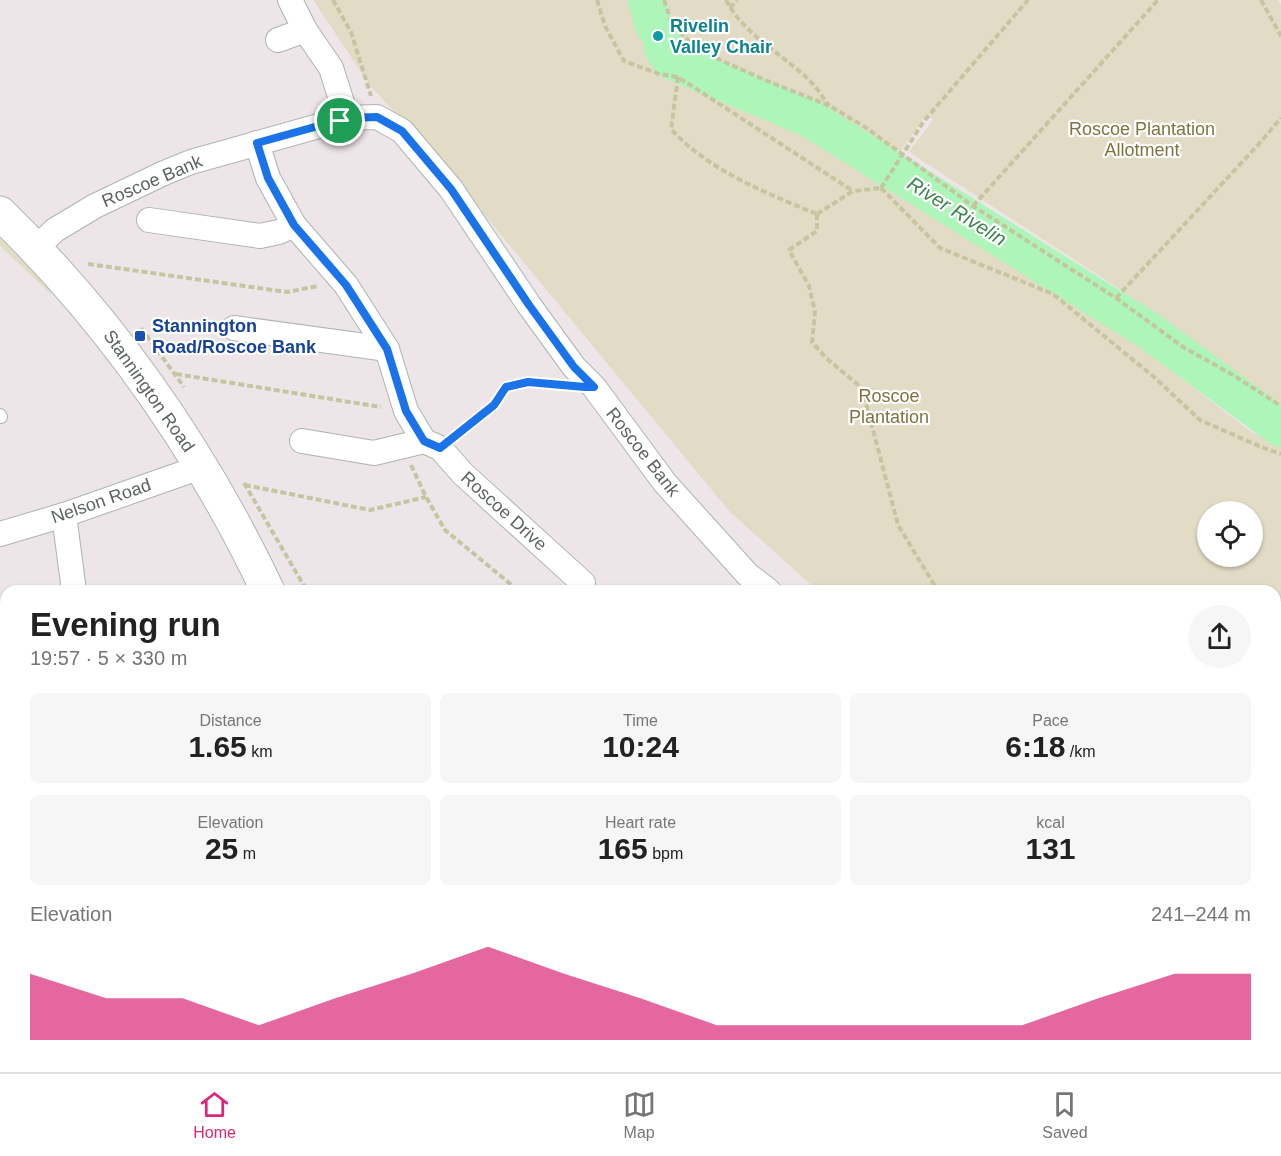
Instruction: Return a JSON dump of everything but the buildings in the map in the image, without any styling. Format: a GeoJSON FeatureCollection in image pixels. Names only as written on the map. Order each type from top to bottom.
{"type":"FeatureCollection","features":[{"type":"Feature","properties":{"kind":"main road","name":"Stannington Road"},"geometry":{"type":"LineString","coordinates":[[0,213],[74,289],[153,390],[243,539],[265,585]]}},
{"type":"Feature","properties":{"kind":"street"},"geometry":{"type":"LineString","coordinates":[[290,0],[305,30],[331,68],[347,118]]}},
{"type":"Feature","properties":{"kind":"street"},"geometry":{"type":"LineString","coordinates":[[278,40],[305,30]]}},
{"type":"Feature","properties":{"kind":"street","name":"Roscoe Bank"},"geometry":{"type":"LineString","coordinates":[[36,248],[55,230],[95,206],[191,162],[347,118],[377,117],[402,131],[451,189],[574,367],[594,387],[665,483],[748,575],[761,585]]}},
{"type":"Feature","properties":{"kind":"street","name":"Roscoe Drive"},"geometry":{"type":"LineString","coordinates":[[257,143],[268,178],[294,225],[346,285],[387,349],[406,411],[422,445],[463,474],[583,583]]}},
{"type":"Feature","properties":{"kind":"street"},"geometry":{"type":"LineString","coordinates":[[148,220],[260,236],[279,232],[294,225]]}},
{"type":"Feature","properties":{"kind":"street"},"geometry":{"type":"LineString","coordinates":[[234,328],[387,349]]}},
{"type":"Feature","properties":{"kind":"street"},"geometry":{"type":"LineString","coordinates":[[302,441],[374,453],[422,445]]}},
{"type":"Feature","properties":{"kind":"street","name":"Nelson Road"},"geometry":{"type":"LineString","coordinates":[[0,534],[64,515],[201,467]]}},
{"type":"Feature","properties":{"kind":"street"},"geometry":{"type":"LineString","coordinates":[[64,515],[73,585]]}},
{"type":"Feature","properties":{"kind":"path"},"geometry":{"type":"LineString","coordinates":[[333,0],[351,32],[377,117]]}},
{"type":"Feature","properties":{"kind":"path"},"geometry":{"type":"LineString","coordinates":[[597,0],[605,26],[624,61],[659,74],[678,77],[853,191]]}},
{"type":"Feature","properties":{"kind":"path"},"geometry":{"type":"LineString","coordinates":[[664,0],[672,24],[688,40],[720,60],[830,106],[903,154],[973,206],[1116,298],[1183,347],[1233,375],[1281,406]]}},
{"type":"Feature","properties":{"kind":"path"},"geometry":{"type":"LineString","coordinates":[[726,0],[730,8],[759,40],[808,78],[830,106]]}},
{"type":"Feature","properties":{"kind":"path"},"geometry":{"type":"LineString","coordinates":[[730,8],[737,0]]}},
{"type":"Feature","properties":{"kind":"path"},"geometry":{"type":"LineString","coordinates":[[881,188],[924,121],[1028,0]]}},
{"type":"Feature","properties":{"kind":"path"},"geometry":{"type":"LineString","coordinates":[[973,206],[1158,0]]}},
{"type":"Feature","properties":{"kind":"path"},"geometry":{"type":"LineString","coordinates":[[1261,0],[1281,36]]}},
{"type":"Feature","properties":{"kind":"path"},"geometry":{"type":"LineString","coordinates":[[678,77],[671,129],[688,148],[758,189],[818,214]]}},
{"type":"Feature","properties":{"kind":"path"},"geometry":{"type":"LineString","coordinates":[[1116,298],[1281,118]]}},
{"type":"Feature","properties":{"kind":"path"},"geometry":{"type":"LineString","coordinates":[[818,214],[853,191],[881,188]]}},
{"type":"Feature","properties":{"kind":"path"},"geometry":{"type":"LineString","coordinates":[[881,188],[940,248],[1053,294],[1154,377],[1200,420],[1281,454]]}},
{"type":"Feature","properties":{"kind":"path"},"geometry":{"type":"LineString","coordinates":[[818,214],[817,231],[789,250],[809,286],[815,312],[812,342],[826,358],[862,388],[898,525],[934,585]]}},
{"type":"Feature","properties":{"kind":"path"},"geometry":{"type":"LineString","coordinates":[[88,264],[287,292],[311,286],[346,285]]}},
{"type":"Feature","properties":{"kind":"path"},"geometry":{"type":"LineString","coordinates":[[176,374],[406,411]]}},
{"type":"Feature","properties":{"kind":"path"},"geometry":{"type":"LineString","coordinates":[[512,585],[445,530],[426,497],[422,445],[494,405],[506,387],[528,382],[594,387]]}},
{"type":"Feature","properties":{"kind":"path"},"geometry":{"type":"LineString","coordinates":[[245,485],[370,510],[426,497]]}},
{"type":"Feature","properties":{"kind":"green space","name":"Roscoe Plantation"},"geometry":{"type":"Polygon","coordinates":[[[313,0],[638,0],[640,19],[663,65],[816,137],[978,244],[1113,326],[1251,432],[1281,446],[1281,585],[811,585],[730,512],[464,190],[369,84],[313,0]]]}},
{"type":"Feature","properties":{"kind":"green space","name":"Roscoe Plantation Allotment"},"geometry":{"type":"Polygon","coordinates":[[[652,0],[1278,0],[1281,5],[1281,414],[1185,349],[1192,342],[1118,288],[909,152],[933,120],[928,113],[897,156],[814,105],[735,78],[671,48],[660,15],[652,0]]]}},
{"type":"Feature","properties":{"kind":"green space"},"geometry":{"type":"Polygon","coordinates":[[[0,230],[53,291],[51,294],[0,246],[0,230]]]}},
{"type":"Feature","properties":{"kind":"waterway","name":"River Rivelin"},"geometry":{"type":"LineString","coordinates":[[647,0],[653,24],[662,35],[663,48],[672,61],[809,118],[1149,331],[1281,428]]}},
{"type":"Feature","properties":{"kind":"place","name":"Rivelin Valley Chair"},"geometry":{"type":"Point","coordinates":[658,36]}},
{"type":"Feature","properties":{"kind":"place","name":"Stannington Road/Roscoe Bank"},"geometry":{"type":"Point","coordinates":[140,336]}},
{"type":"Feature","properties":{"kind":"route"},"geometry":{"type":"LineString","coordinates":[[377,117],[402,131],[451,189],[529,305],[574,367],[594,387],[528,382],[506,387],[494,405],[440,448],[424,441],[406,411],[387,349],[346,285],[294,225],[268,178],[257,143],[340,121],[347,118],[377,117]]}}]}
